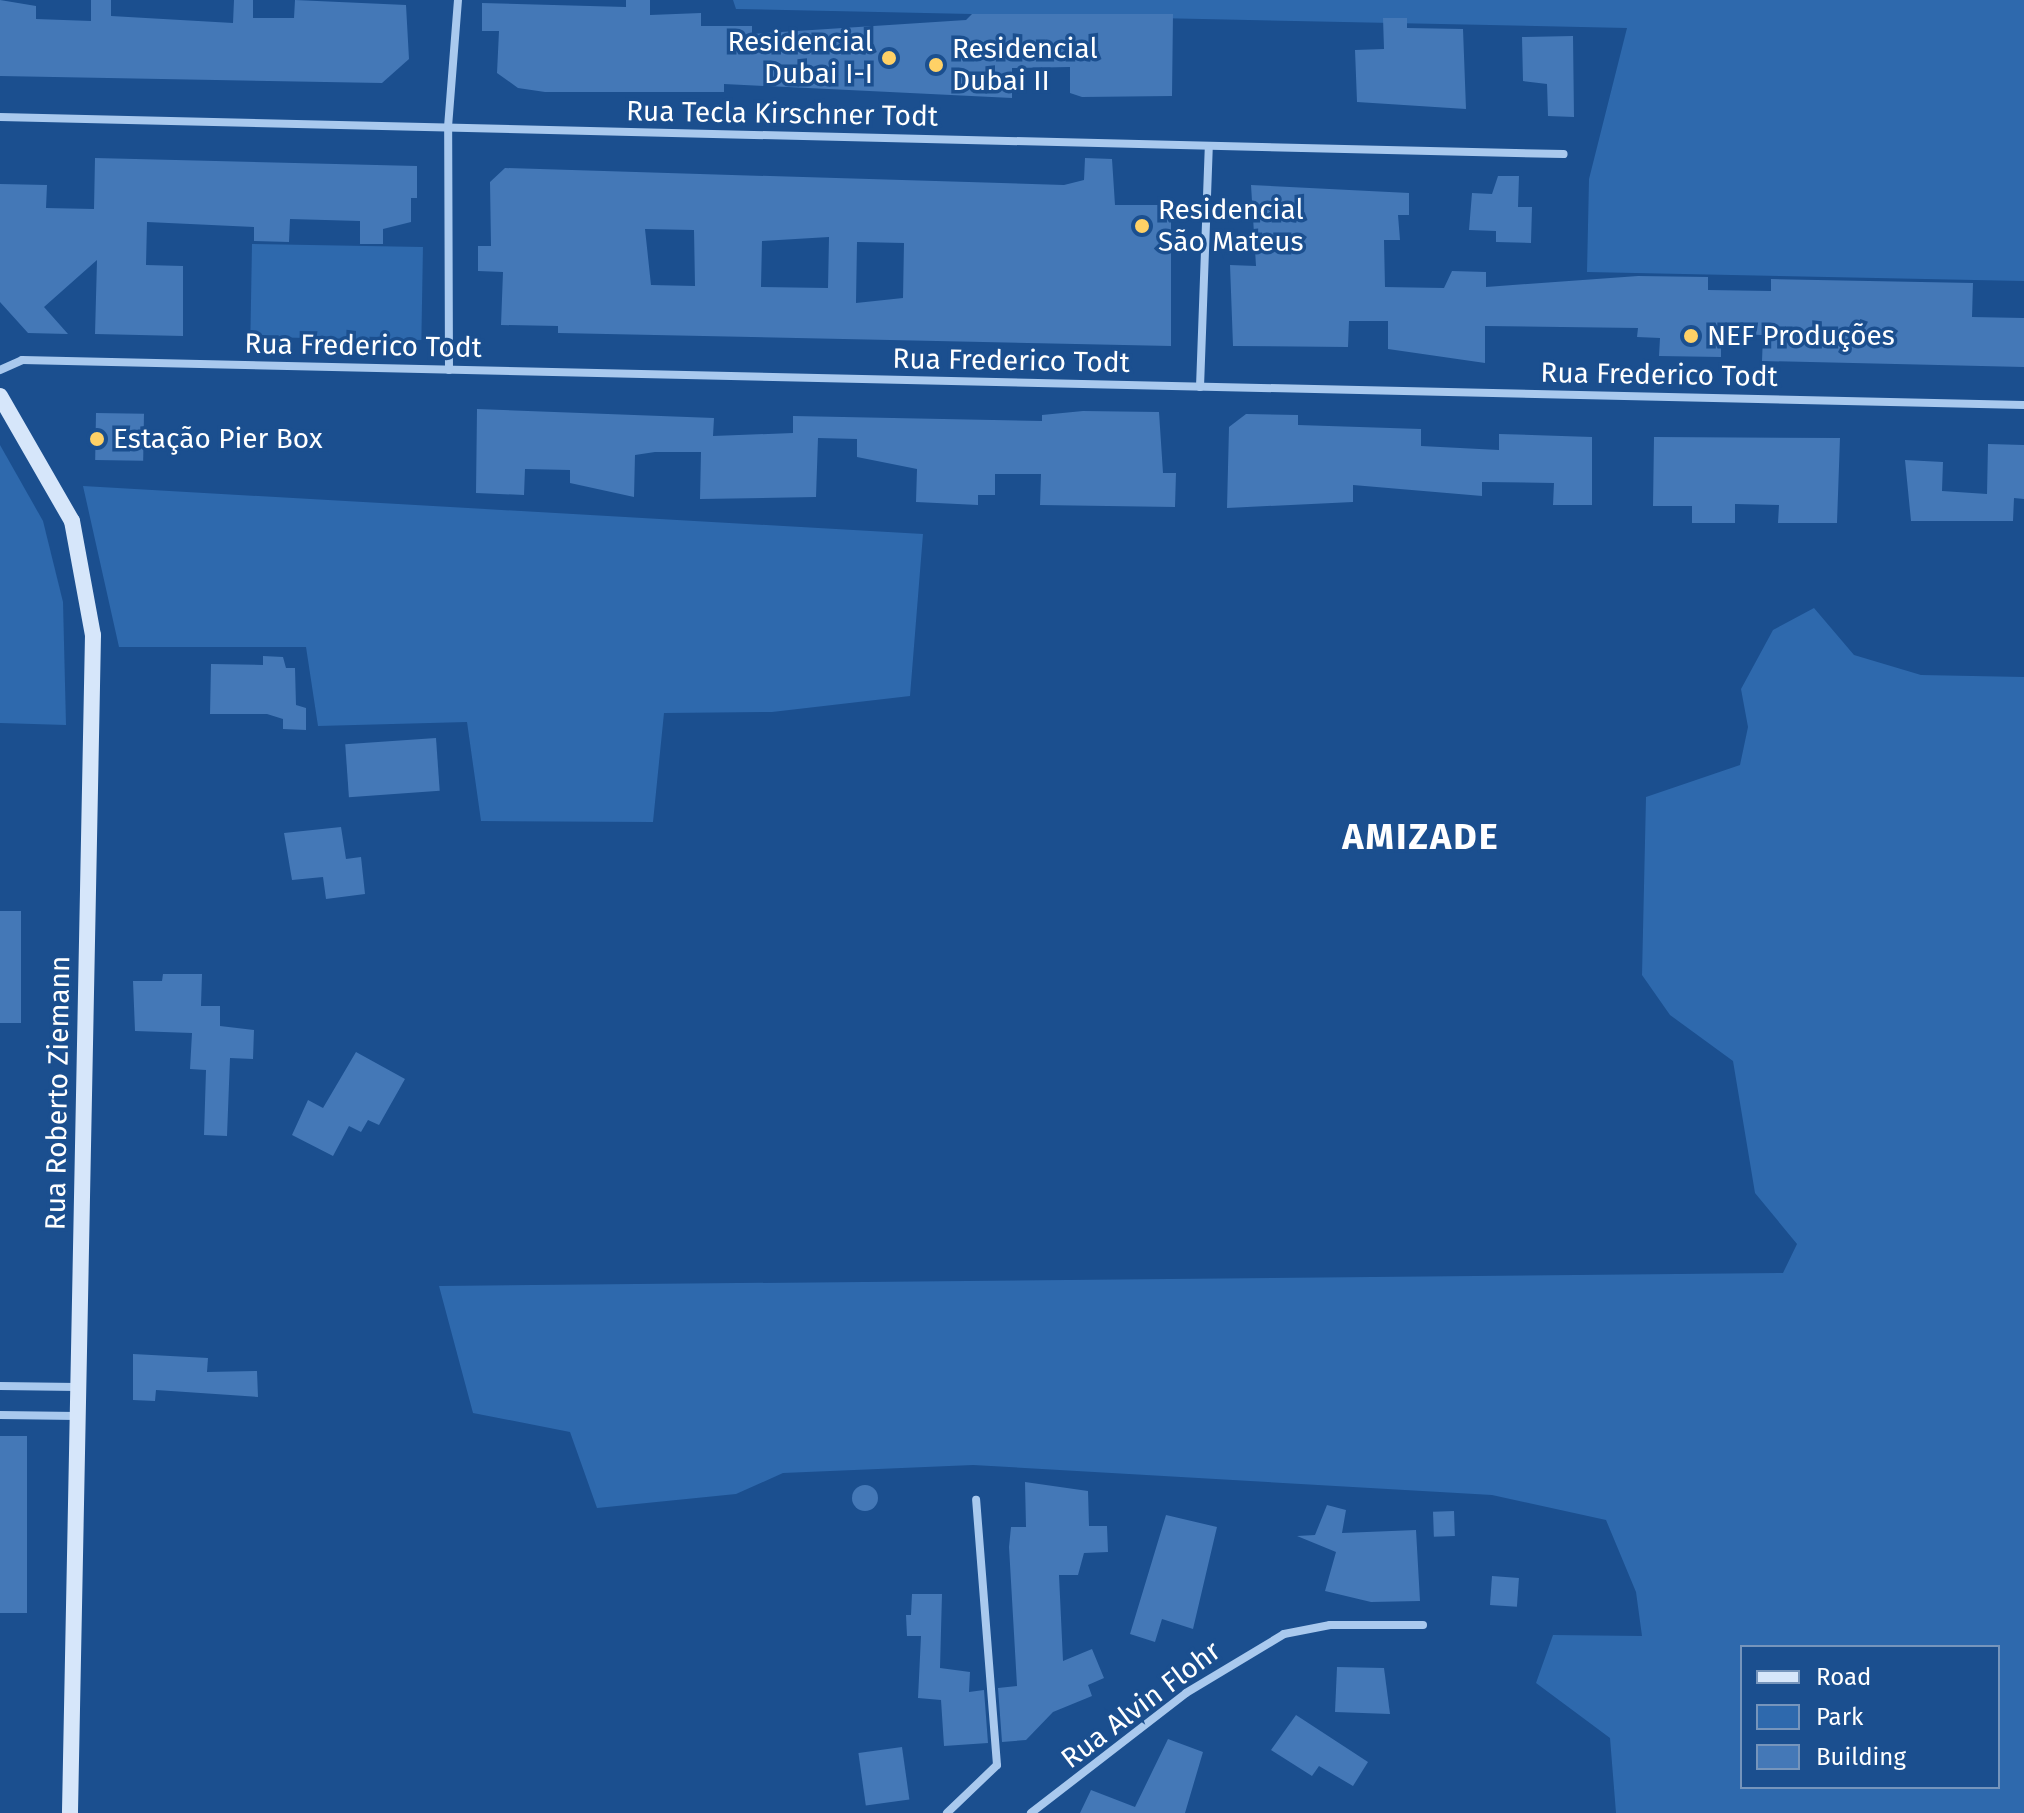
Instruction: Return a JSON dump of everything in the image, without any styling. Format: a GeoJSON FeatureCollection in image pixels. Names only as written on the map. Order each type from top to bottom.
{"type":"FeatureCollection","features":[{"type":"Feature","properties":{"kind":"main road","name":"Rua Roberto Ziemann"},"geometry":{"type":"LineString","coordinates":[[0,396],[72,521],[93,635],[70,1813]]}},
{"type":"Feature","properties":{"kind":"street"},"geometry":{"type":"LineString","coordinates":[[449,370],[448,127],[458,0]]}},
{"type":"Feature","properties":{"kind":"street","name":"Rua Tecla Kirschner Todt"},"geometry":{"type":"LineString","coordinates":[[0,117],[1564,154]]}},
{"type":"Feature","properties":{"kind":"street"},"geometry":{"type":"LineString","coordinates":[[1200,387],[1209,146]]}},
{"type":"Feature","properties":{"kind":"street","name":"Rua Frederico Todt"},"geometry":{"type":"LineString","coordinates":[[0,370],[22,360],[2024,405]]}},
{"type":"Feature","properties":{"kind":"street"},"geometry":{"type":"LineString","coordinates":[[0,1386],[77,1387]]}},
{"type":"Feature","properties":{"kind":"street"},"geometry":{"type":"LineString","coordinates":[[0,1415],[77,1416]]}},
{"type":"Feature","properties":{"kind":"street"},"geometry":{"type":"LineString","coordinates":[[947,1813],[997,1765],[976,1500]]}},
{"type":"Feature","properties":{"kind":"street","name":"Rua Alvin Flohr"},"geometry":{"type":"LineString","coordinates":[[1031,1813],[1197,1685],[1284,1634],[1330,1625],[1423,1625]]}},
{"type":"Feature","properties":{"kind":"green space"},"geometry":{"type":"Polygon","coordinates":[[[733,0],[2024,0],[2024,281],[1587,272],[1589,179],[1627,28],[736,9],[733,0]]]}},
{"type":"Feature","properties":{"kind":"green space"},"geometry":{"type":"Polygon","coordinates":[[[252,244],[423,247],[421,340],[250,337],[252,244]]]}},
{"type":"Feature","properties":{"kind":"green space"},"geometry":{"type":"Polygon","coordinates":[[[0,445],[43,521],[63,602],[66,725],[0,723],[0,445]]]}},
{"type":"Feature","properties":{"kind":"green space"},"geometry":{"type":"Polygon","coordinates":[[[83,486],[923,534],[910,696],[772,712],[664,713],[653,822],[481,821],[467,722],[318,726],[306,647],[119,647],[83,486]]]}},
{"type":"Feature","properties":{"kind":"green space"},"geometry":{"type":"Polygon","coordinates":[[[1814,608],[1854,655],[1921,675],[2024,677],[2024,1813],[1616,1813],[1610,1738],[1536,1683],[1553,1635],[1642,1636],[1636,1592],[1606,1520],[1492,1495],[973,1465],[783,1473],[736,1494],[597,1508],[570,1432],[473,1413],[439,1286],[1783,1273],[1797,1244],[1755,1193],[1733,1061],[1670,1015],[1642,975],[1646,797],[1740,765],[1748,727],[1741,689],[1773,630],[1814,608]]]}},
{"type":"Feature","properties":{"kind":"building"},"geometry":{"type":"Polygon","coordinates":[[[0,0],[36,6],[36,19],[91,21],[91,0],[111,0],[111,16],[233,23],[234,0],[253,0],[253,18],[294,18],[295,0],[406,5],[409,59],[382,83],[0,76],[0,0]]]}},
{"type":"Feature","properties":{"kind":"building"},"geometry":{"type":"Polygon","coordinates":[[[626,0],[650,0],[650,15],[701,13],[701,26],[752,26],[752,34],[966,20],[972,14],[1173,14],[1172,96],[1082,97],[1070,93],[1070,67],[1012,68],[1012,98],[724,84],[724,92],[545,92],[518,88],[497,73],[499,31],[482,31],[482,3],[626,7],[626,0]]]}},
{"type":"Feature","properties":{"kind":"building"},"geometry":{"type":"Polygon","coordinates":[[[1383,18],[1407,18],[1407,28],[1463,29],[1466,109],[1357,102],[1355,50],[1384,49],[1383,18]]]}},
{"type":"Feature","properties":{"kind":"building"},"geometry":{"type":"Polygon","coordinates":[[[1573,36],[1574,117],[1548,116],[1547,84],[1523,81],[1522,37],[1573,36]]]}},
{"type":"Feature","properties":{"kind":"building"},"geometry":{"type":"Polygon","coordinates":[[[95,158],[417,166],[417,198],[411,198],[411,222],[383,229],[383,244],[360,244],[360,221],[290,219],[289,242],[254,241],[254,227],[147,222],[146,265],[183,266],[183,336],[95,334],[97,260],[44,307],[68,334],[28,333],[0,302],[0,184],[47,185],[46,208],[94,209],[95,158]]]}},
{"type":"Feature","properties":{"kind":"building"},"geometry":{"type":"Polygon","coordinates":[[[1085,158],[1112,159],[1115,205],[1171,205],[1171,346],[558,333],[558,326],[501,325],[503,272],[478,271],[478,246],[491,246],[490,182],[505,168],[1064,185],[1084,180],[1085,158]],[[645,229],[651,285],[695,286],[694,230],[645,229]],[[829,237],[762,241],[761,287],[828,288],[829,237]],[[857,242],[856,303],[903,298],[904,243],[857,242]]]}},
{"type":"Feature","properties":{"kind":"building"},"geometry":{"type":"Polygon","coordinates":[[[1498,176],[1519,176],[1518,207],[1532,207],[1531,243],[1496,242],[1496,231],[1469,230],[1472,193],[1492,194],[1498,176]]]}},
{"type":"Feature","properties":{"kind":"building"},"geometry":{"type":"Polygon","coordinates":[[[1251,185],[1409,193],[1409,215],[1398,215],[1400,240],[1384,240],[1385,287],[1444,288],[1452,271],[1486,272],[1486,287],[1638,276],[1708,277],[1708,290],[1771,291],[1771,279],[1973,283],[1972,317],[2024,318],[2024,367],[1762,361],[1763,335],[1721,334],[1721,357],[1659,356],[1660,338],[1637,337],[1638,328],[1485,326],[1485,363],[1388,349],[1388,321],[1349,321],[1348,347],[1233,346],[1230,265],[1256,266],[1251,185]]]}},
{"type":"Feature","properties":{"kind":"building"},"geometry":{"type":"Polygon","coordinates":[[[477,409],[714,418],[713,436],[793,433],[793,416],[1042,421],[1042,415],[1083,411],[1159,412],[1163,473],[1176,473],[1175,507],[1040,505],[1041,474],[995,474],[995,495],[978,495],[978,505],[916,502],[917,469],[857,457],[857,439],[818,438],[816,497],[700,499],[701,452],[635,455],[634,497],[570,483],[570,470],[525,469],[524,495],[476,493],[477,409]]]}},
{"type":"Feature","properties":{"kind":"building"},"geometry":{"type":"Polygon","coordinates":[[[96,413],[144,414],[143,461],[95,460],[96,413]]]}},
{"type":"Feature","properties":{"kind":"building"},"geometry":{"type":"Polygon","coordinates":[[[1246,414],[1298,415],[1298,425],[1421,429],[1421,446],[1499,450],[1499,434],[1592,437],[1592,505],[1553,505],[1554,483],[1482,482],[1482,496],[1353,485],[1353,502],[1227,508],[1229,427],[1246,414]]]}},
{"type":"Feature","properties":{"kind":"building"},"geometry":{"type":"Polygon","coordinates":[[[1654,437],[1840,438],[1837,523],[1778,523],[1779,505],[1735,504],[1735,523],[1692,523],[1692,506],[1653,506],[1654,437]]]}},
{"type":"Feature","properties":{"kind":"building"},"geometry":{"type":"Polygon","coordinates":[[[1988,444],[2024,445],[2024,499],[2014,498],[2013,521],[1911,521],[1905,460],[1943,462],[1942,491],[1987,494],[1988,444]]]}},
{"type":"Feature","properties":{"kind":"building"},"geometry":{"type":"Polygon","coordinates":[[[263,656],[283,657],[286,668],[295,668],[296,705],[306,708],[306,730],[283,729],[283,719],[267,714],[210,714],[211,664],[263,665],[263,656]]]}},
{"type":"Feature","properties":{"kind":"building"},"geometry":{"type":"Polygon","coordinates":[[[436,738],[440,791],[349,797],[345,744],[436,738]]]}},
{"type":"Feature","properties":{"kind":"building"},"geometry":{"type":"Polygon","coordinates":[[[341,827],[346,859],[361,857],[365,894],[326,899],[323,877],[292,880],[284,833],[341,827]]]}},
{"type":"Feature","properties":{"kind":"building"},"geometry":{"type":"Polygon","coordinates":[[[0,911],[21,911],[21,1023],[0,1023],[0,911]]]}},
{"type":"Feature","properties":{"kind":"building"},"geometry":{"type":"Polygon","coordinates":[[[163,974],[202,974],[201,1006],[220,1006],[220,1026],[254,1030],[253,1059],[230,1058],[227,1136],[204,1135],[206,1070],[190,1069],[192,1033],[135,1031],[133,981],[162,981],[163,974]]]}},
{"type":"Feature","properties":{"kind":"building"},"geometry":{"type":"Polygon","coordinates":[[[356,1052],[405,1079],[379,1125],[368,1120],[361,1132],[349,1126],[333,1156],[292,1135],[308,1100],[323,1108],[356,1052]]]}},
{"type":"Feature","properties":{"kind":"building"},"geometry":{"type":"Polygon","coordinates":[[[133,1354],[208,1358],[207,1372],[257,1371],[258,1397],[156,1390],[155,1401],[133,1400],[133,1354]]]}},
{"type":"Feature","properties":{"kind":"building"},"geometry":{"type":"Polygon","coordinates":[[[0,1436],[27,1436],[27,1613],[0,1613],[0,1436]]]}},
{"type":"Feature","properties":{"kind":"building"},"geometry":{"type":"Polygon","coordinates":[[[1025,1482],[1088,1491],[1089,1526],[1107,1526],[1108,1552],[1084,1553],[1078,1575],[1059,1575],[1063,1661],[1092,1649],[1104,1678],[1088,1685],[1092,1696],[1053,1712],[1026,1740],[1002,1742],[998,1688],[1017,1686],[1009,1547],[1011,1527],[1026,1527],[1025,1482]]]}},
{"type":"Feature","properties":{"kind":"building"},"geometry":{"type":"Polygon","coordinates":[[[865,1485],[874,1489],[878,1498],[874,1507],[865,1511],[856,1507],[852,1498],[856,1489],[865,1485]]]}},
{"type":"Feature","properties":{"kind":"building"},"geometry":{"type":"Polygon","coordinates":[[[1327,1505],[1346,1510],[1342,1533],[1416,1530],[1420,1601],[1371,1602],[1325,1591],[1336,1552],[1297,1536],[1315,1535],[1327,1505]]]}},
{"type":"Feature","properties":{"kind":"building"},"geometry":{"type":"Polygon","coordinates":[[[1454,1511],[1455,1536],[1434,1537],[1433,1512],[1454,1511]]]}},
{"type":"Feature","properties":{"kind":"building"},"geometry":{"type":"Polygon","coordinates":[[[1166,1515],[1217,1527],[1193,1629],[1162,1619],[1155,1642],[1130,1634],[1166,1515]]]}},
{"type":"Feature","properties":{"kind":"building"},"geometry":{"type":"Polygon","coordinates":[[[1492,1576],[1519,1578],[1517,1607],[1490,1605],[1492,1576]]]}},
{"type":"Feature","properties":{"kind":"building"},"geometry":{"type":"Polygon","coordinates":[[[912,1594],[942,1594],[940,1668],[970,1672],[969,1692],[984,1690],[988,1743],[944,1746],[941,1700],[918,1698],[921,1636],[907,1636],[906,1615],[911,1615],[912,1594]]]}},
{"type":"Feature","properties":{"kind":"building"},"geometry":{"type":"Polygon","coordinates":[[[1337,1667],[1384,1668],[1390,1714],[1335,1712],[1337,1667]]]}},
{"type":"Feature","properties":{"kind":"building"},"geometry":{"type":"Polygon","coordinates":[[[1296,1715],[1368,1762],[1353,1786],[1319,1766],[1312,1776],[1271,1750],[1296,1715]]]}},
{"type":"Feature","properties":{"kind":"building"},"geometry":{"type":"Polygon","coordinates":[[[1168,1739],[1203,1752],[1185,1813],[1080,1813],[1091,1790],[1135,1807],[1168,1739]]]}},
{"type":"Feature","properties":{"kind":"building"},"geometry":{"type":"Polygon","coordinates":[[[902,1747],[909,1799],[866,1806],[858,1753],[902,1747]]]}},
{"type":"Feature","properties":{"kind":"place","name":"Residencial Dubai I-I"},"geometry":{"type":"Point","coordinates":[889,58]}},
{"type":"Feature","properties":{"kind":"place","name":"Residencial Dubai II"},"geometry":{"type":"Point","coordinates":[936,65]}},
{"type":"Feature","properties":{"kind":"place","name":"Residencial São Mateus"},"geometry":{"type":"Point","coordinates":[1142,226]}},
{"type":"Feature","properties":{"kind":"place","name":"NEF Produções"},"geometry":{"type":"Point","coordinates":[1691,336]}},
{"type":"Feature","properties":{"kind":"place","name":"Estação Pier Box"},"geometry":{"type":"Point","coordinates":[97,439]}},
{"type":"Feature","properties":{"kind":"district","name":"AMIZADE"},"geometry":{"type":"Point","coordinates":[1421,838]}}]}
